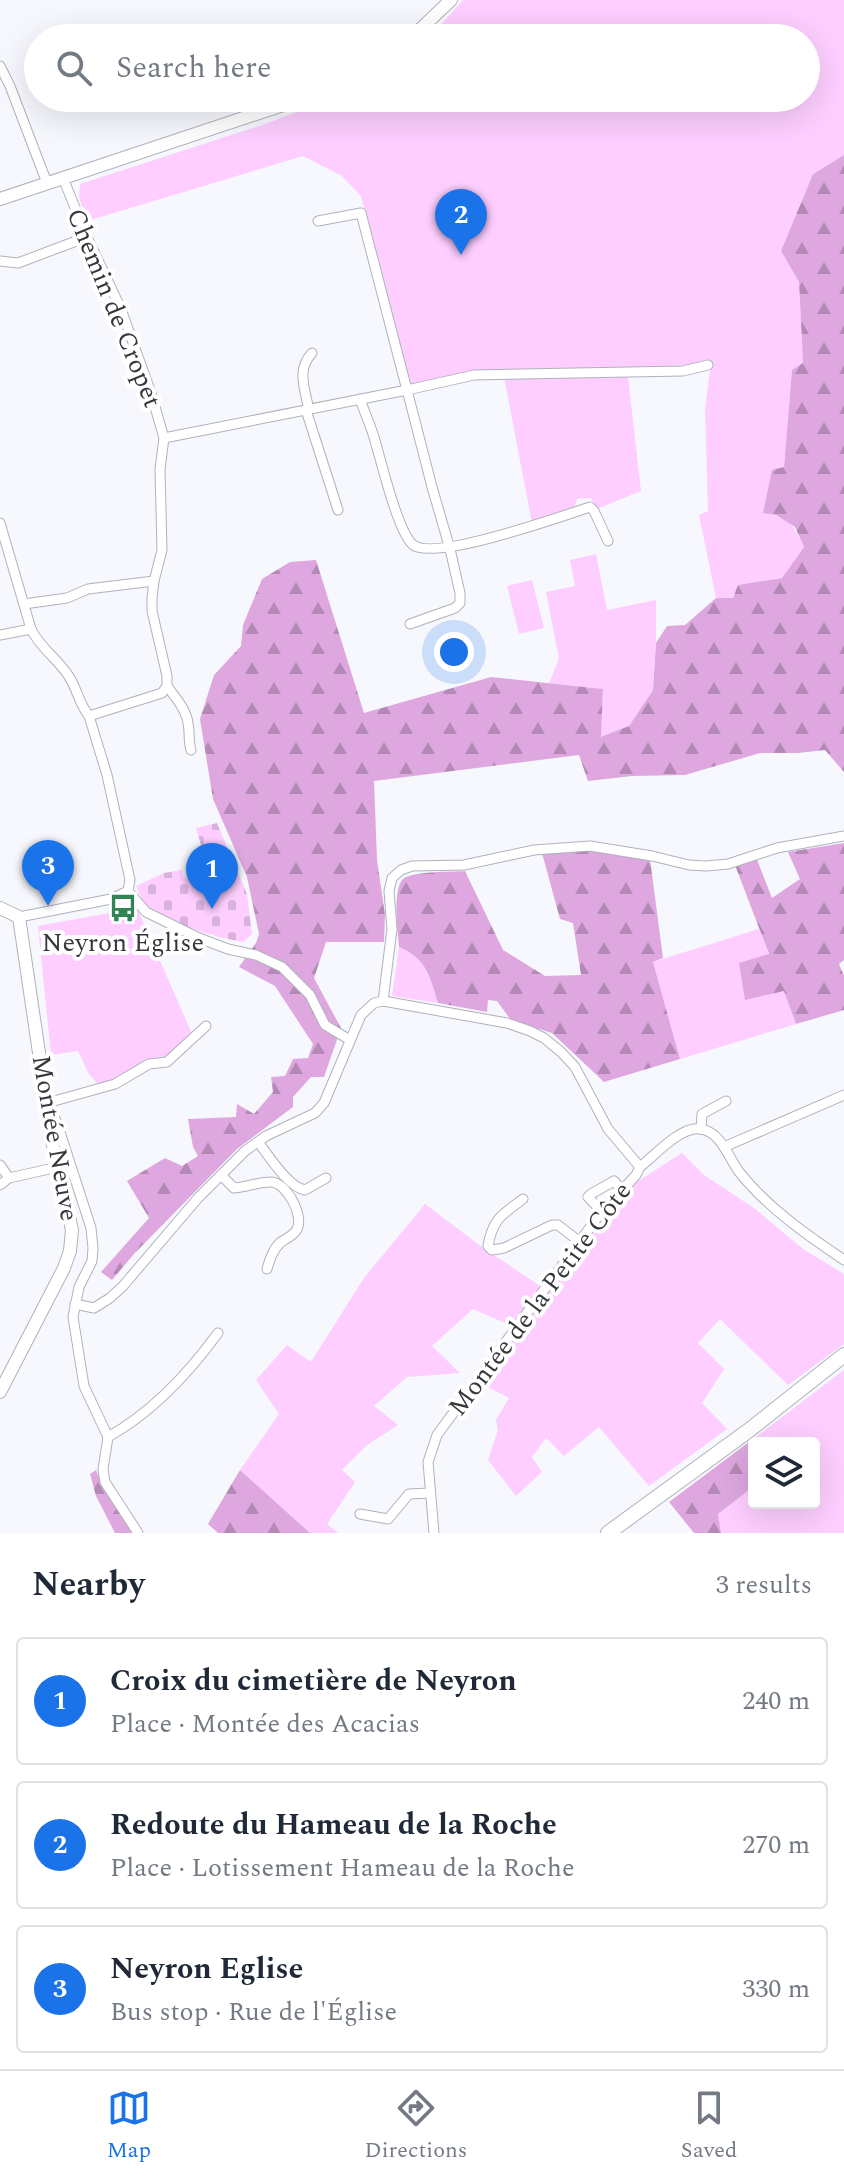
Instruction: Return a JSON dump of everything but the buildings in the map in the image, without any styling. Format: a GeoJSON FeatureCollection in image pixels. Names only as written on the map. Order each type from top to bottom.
{"type":"FeatureCollection","features":[{"type":"Feature","properties":{"kind":"main road"},"geometry":{"type":"LineString","coordinates":[[608,1533],[748,1431],[844,1355]]}},
{"type":"Feature","properties":{"kind":"street"},"geometry":{"type":"LineString","coordinates":[[426,24],[451,0]]}},
{"type":"Feature","properties":{"kind":"street"},"geometry":{"type":"LineString","coordinates":[[0,66],[47,183]]}},
{"type":"Feature","properties":{"kind":"street"},"geometry":{"type":"LineString","coordinates":[[0,199],[262,112]]}},
{"type":"Feature","properties":{"kind":"street","name":"Chemin de Cropet"},"geometry":{"type":"LineString","coordinates":[[63,178],[121,309],[164,438],[160,469],[162,550],[154,581],[152,611],[167,686]]}},
{"type":"Feature","properties":{"kind":"street"},"geometry":{"type":"LineString","coordinates":[[318,221],[361,213],[450,549],[460,603],[455,608],[410,624]]}},
{"type":"Feature","properties":{"kind":"street"},"geometry":{"type":"LineString","coordinates":[[0,261],[18,263],[87,237]]}},
{"type":"Feature","properties":{"kind":"street"},"geometry":{"type":"LineString","coordinates":[[312,353],[306,359],[302,376],[308,410],[338,510]]}},
{"type":"Feature","properties":{"kind":"street"},"geometry":{"type":"LineString","coordinates":[[164,438],[474,375],[683,371],[708,365]]}},
{"type":"Feature","properties":{"kind":"street"},"geometry":{"type":"LineString","coordinates":[[360,399],[401,522],[411,543],[426,550],[450,549],[590,507],[608,541]]}},
{"type":"Feature","properties":{"kind":"street"},"geometry":{"type":"LineString","coordinates":[[0,523],[31,629],[37,642],[68,675],[89,716],[107,775],[130,880],[128,891]]}},
{"type":"Feature","properties":{"kind":"street"},"geometry":{"type":"LineString","coordinates":[[24,604],[67,598],[88,589],[154,581]]}},
{"type":"Feature","properties":{"kind":"street"},"geometry":{"type":"LineString","coordinates":[[0,635],[31,629]]}},
{"type":"Feature","properties":{"kind":"street"},"geometry":{"type":"LineString","coordinates":[[89,716],[162,693],[167,686],[183,709],[191,750]]}},
{"type":"Feature","properties":{"kind":"street"},"geometry":{"type":"LineString","coordinates":[[383,1001],[392,929],[389,891],[392,878],[412,866],[464,865],[534,850],[590,846],[706,866],[728,864],[777,848],[844,836]]}},
{"type":"Feature","properties":{"kind":"street"},"geometry":{"type":"LineString","coordinates":[[0,908],[19,917],[111,899],[128,891]]}},
{"type":"Feature","properties":{"kind":"street"},"geometry":{"type":"LineString","coordinates":[[128,891],[146,912],[199,938],[256,955],[282,967],[310,995],[325,1025],[350,1040]]}},
{"type":"Feature","properties":{"kind":"street","name":"Montée Neuve"},"geometry":{"type":"LineString","coordinates":[[0,1392],[68,1259],[72,1230],[47,1103],[19,917]]}},
{"type":"Feature","properties":{"kind":"street"},"geometry":{"type":"LineString","coordinates":[[75,1307],[94,1308],[110,1298],[245,1151],[279,1129],[315,1113],[324,1103],[361,1015],[374,1003],[383,1001],[507,1023],[544,1038],[575,1067],[608,1129],[640,1167]]}},
{"type":"Feature","properties":{"kind":"street"},"geometry":{"type":"LineString","coordinates":[[138,1533],[105,1482],[103,1469],[108,1437],[84,1386],[73,1317],[79,1287],[92,1261],[91,1228],[57,1123],[47,1103],[115,1084],[149,1064],[167,1062],[206,1026]]}},
{"type":"Feature","properties":{"kind":"street"},"geometry":{"type":"LineString","coordinates":[[724,1147],[844,1095]]}},
{"type":"Feature","properties":{"kind":"street"},"geometry":{"type":"LineString","coordinates":[[726,1101],[702,1114],[701,1129],[716,1137],[741,1174],[771,1205],[844,1260]]}},
{"type":"Feature","properties":{"kind":"street","name":"Montée de la Petite Côte"},"geometry":{"type":"LineString","coordinates":[[434,1533],[428,1462],[437,1435],[602,1212],[640,1167],[683,1131],[701,1129]]}},
{"type":"Feature","properties":{"kind":"street"},"geometry":{"type":"LineString","coordinates":[[258,1142],[299,1189],[305,1190],[326,1178]]}},
{"type":"Feature","properties":{"kind":"street"},"geometry":{"type":"LineString","coordinates":[[0,1165],[9,1178]]}},
{"type":"Feature","properties":{"kind":"street"},"geometry":{"type":"LineString","coordinates":[[0,1185],[9,1178],[58,1167]]}},
{"type":"Feature","properties":{"kind":"street"},"geometry":{"type":"LineString","coordinates":[[221,1175],[234,1188],[271,1182],[279,1184],[296,1208],[299,1226],[274,1250],[267,1269]]}},
{"type":"Feature","properties":{"kind":"street"},"geometry":{"type":"LineString","coordinates":[[602,1212],[588,1197],[614,1181],[622,1190]]}},
{"type":"Feature","properties":{"kind":"street"},"geometry":{"type":"LineString","coordinates":[[523,1199],[492,1227],[488,1246],[492,1250],[504,1248],[552,1225],[558,1225],[580,1242]]}},
{"type":"Feature","properties":{"kind":"street"},"geometry":{"type":"LineString","coordinates":[[108,1437],[126,1427],[179,1382],[218,1333]]}},
{"type":"Feature","properties":{"kind":"street"},"geometry":{"type":"LineString","coordinates":[[360,1514],[388,1519],[409,1494],[430,1493]]}},
{"type":"Feature","properties":{"kind":"green space"},"geometry":{"type":"Polygon","coordinates":[[[463,0],[844,0],[844,155],[813,174],[781,251],[799,282],[803,364],[792,371],[784,467],[763,512],[789,523],[804,547],[782,578],[739,585],[733,598],[716,598],[699,515],[708,511],[705,409],[710,369],[700,365],[502,371],[410,386],[361,196],[342,176],[303,156],[87,221],[79,197],[80,184],[296,112],[820,112],[820,24],[441,24],[463,0]]]}},
{"type":"Feature","properties":{"kind":"green space"},"geometry":{"type":"Polygon","coordinates":[[[844,155],[844,772],[825,750],[760,753],[685,775],[588,781],[579,755],[374,781],[377,860],[385,915],[384,942],[326,942],[314,978],[341,1028],[324,1077],[311,1077],[293,1097],[293,1107],[237,1149],[112,1280],[101,1272],[149,1218],[127,1181],[165,1158],[182,1166],[198,1156],[193,1147],[188,1119],[236,1117],[237,1104],[254,1114],[273,1092],[271,1077],[285,1076],[293,1059],[308,1058],[313,1044],[275,986],[239,967],[259,934],[247,877],[213,799],[200,719],[214,675],[241,646],[243,625],[262,579],[290,562],[316,560],[364,713],[491,677],[603,689],[601,737],[629,726],[653,690],[656,643],[667,626],[685,625],[716,598],[733,598],[738,585],[782,578],[804,547],[795,527],[776,515],[763,513],[772,470],[784,467],[792,370],[803,363],[799,282],[781,251],[813,174],[844,155]]]}},
{"type":"Feature","properties":{"kind":"green space"},"geometry":{"type":"Polygon","coordinates":[[[504,377],[628,377],[641,491],[597,509],[591,498],[577,499],[573,511],[532,523],[504,377]]]}},
{"type":"Feature","properties":{"kind":"green space"},"geometry":{"type":"Polygon","coordinates":[[[596,554],[607,610],[656,600],[653,690],[629,726],[601,738],[603,689],[549,683],[559,659],[546,592],[575,586],[570,560],[596,554]]]}},
{"type":"Feature","properties":{"kind":"green space"},"geometry":{"type":"Polygon","coordinates":[[[532,580],[544,628],[519,634],[507,586],[532,580]]]}},
{"type":"Feature","properties":{"kind":"green space"},"geometry":{"type":"Polygon","coordinates":[[[217,823],[247,894],[252,934],[243,942],[205,933],[163,917],[144,903],[136,886],[164,873],[182,870],[183,878],[192,877],[212,883],[196,828],[217,823]]]}},
{"type":"Feature","properties":{"kind":"green space"},"geometry":{"type":"Polygon","coordinates":[[[844,843],[844,960],[839,964],[844,976],[844,1010],[796,1024],[784,991],[745,1000],[739,963],[769,954],[735,865],[756,857],[772,898],[800,879],[788,852],[844,843]]]}},
{"type":"Feature","properties":{"kind":"green space"},"geometry":{"type":"Polygon","coordinates":[[[592,850],[650,859],[663,958],[653,962],[680,1059],[604,1082],[552,1033],[511,1020],[497,1001],[488,1000],[487,1012],[438,1003],[422,963],[399,947],[397,922],[398,892],[403,879],[423,873],[465,871],[503,950],[545,976],[581,975],[573,923],[560,919],[542,853],[592,850]]]}},
{"type":"Feature","properties":{"kind":"green space"},"geometry":{"type":"Polygon","coordinates":[[[137,908],[192,1034],[166,1057],[151,1058],[118,1078],[98,1084],[89,1074],[78,1051],[51,1055],[38,926],[137,908]]]}},
{"type":"Feature","properties":{"kind":"green space"},"geometry":{"type":"Polygon","coordinates":[[[759,929],[769,955],[745,999],[784,990],[796,1024],[680,1059],[653,962],[759,929]]]}},
{"type":"Feature","properties":{"kind":"green space"},"geometry":{"type":"Polygon","coordinates":[[[399,947],[422,963],[438,1003],[392,996],[399,947]]]}},
{"type":"Feature","properties":{"kind":"green space"},"geometry":{"type":"Polygon","coordinates":[[[682,1153],[704,1175],[754,1208],[803,1249],[844,1274],[844,1344],[788,1385],[720,1319],[698,1343],[724,1369],[702,1403],[727,1429],[649,1486],[599,1427],[564,1456],[546,1438],[532,1457],[542,1472],[516,1496],[488,1460],[498,1430],[496,1420],[509,1398],[482,1384],[599,1222],[637,1182],[682,1153]]]}},
{"type":"Feature","properties":{"kind":"green space"},"geometry":{"type":"Polygon","coordinates":[[[425,1204],[540,1286],[512,1326],[473,1309],[432,1346],[460,1373],[407,1377],[374,1406],[398,1425],[367,1445],[342,1470],[355,1482],[327,1524],[338,1533],[310,1533],[240,1470],[279,1414],[256,1380],[287,1345],[311,1362],[364,1278],[425,1204]]]}},
{"type":"Feature","properties":{"kind":"green space"},"geometry":{"type":"Polygon","coordinates":[[[844,1370],[844,1533],[721,1533],[718,1514],[748,1491],[748,1509],[820,1509],[820,1437],[756,1437],[844,1370]]]}},
{"type":"Feature","properties":{"kind":"green space"},"geometry":{"type":"Polygon","coordinates":[[[748,1443],[748,1491],[718,1514],[721,1533],[694,1533],[669,1502],[748,1443]]]}},
{"type":"Feature","properties":{"kind":"green space"},"geometry":{"type":"Polygon","coordinates":[[[96,1470],[105,1492],[133,1533],[115,1533],[96,1496],[90,1474],[96,1470]]]}},
{"type":"Feature","properties":{"kind":"green space"},"geometry":{"type":"Polygon","coordinates":[[[240,1470],[310,1533],[218,1533],[208,1524],[240,1470]]]}},
{"type":"Feature","properties":{"kind":"place","name":"Redoute du Hameau de la Roche"},"geometry":{"type":"Point","coordinates":[461,255]}},
{"type":"Feature","properties":{"kind":"place","name":"Neyron Eglise"},"geometry":{"type":"Point","coordinates":[48,906]}},
{"type":"Feature","properties":{"kind":"place","name":"Neyron Église"},"geometry":{"type":"Point","coordinates":[123,908]}},
{"type":"Feature","properties":{"kind":"place","name":"Croix du cimetière de Neyron"},"geometry":{"type":"Point","coordinates":[212,909]}}]}
